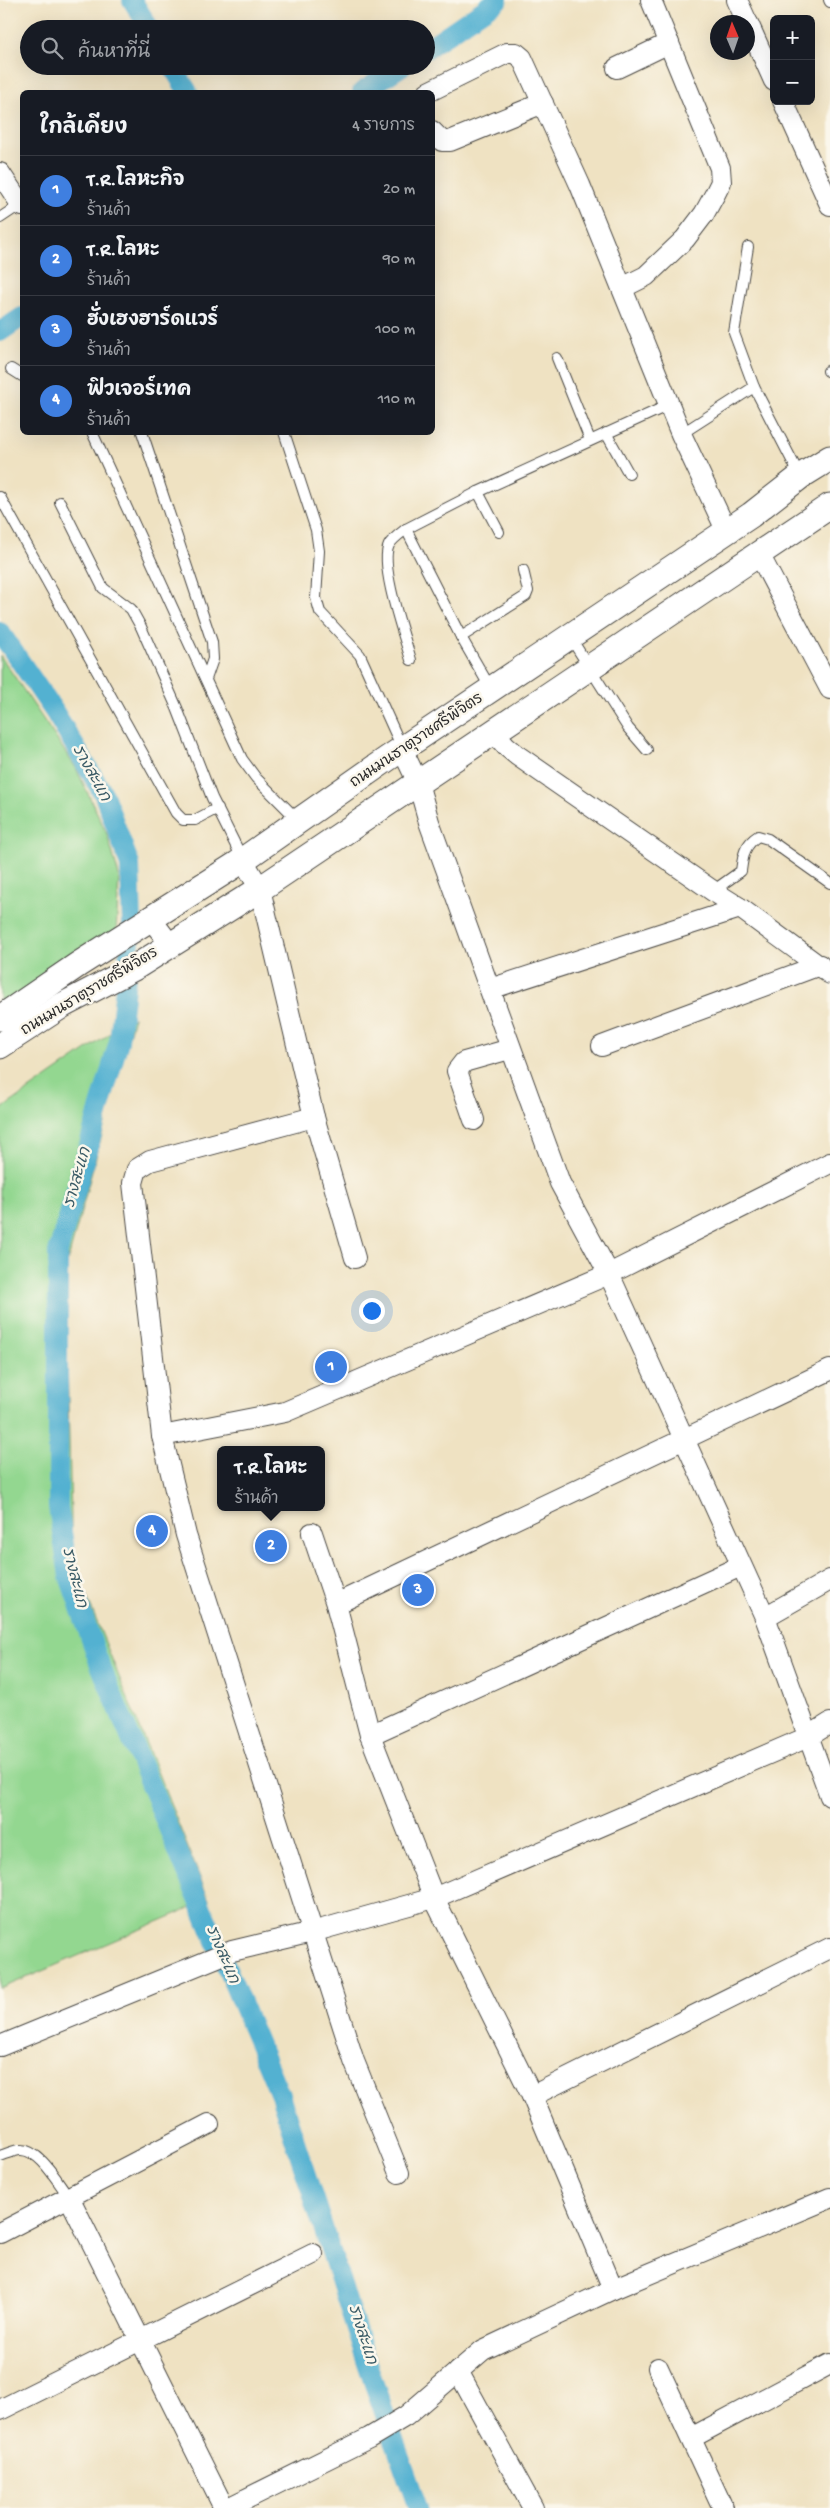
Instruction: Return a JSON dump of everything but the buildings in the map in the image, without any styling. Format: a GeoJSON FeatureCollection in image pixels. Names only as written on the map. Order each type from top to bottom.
{"type":"FeatureCollection","features":[{"type":"Feature","properties":{"kind":"street"},"geometry":{"type":"LineString","coordinates":[[622,288],[646,276],[684,239],[704,214],[721,182],[720,168],[651,0]]}},
{"type":"Feature","properties":{"kind":"street"},"geometry":{"type":"LineString","coordinates":[[737,0],[744,15]]}},
{"type":"Feature","properties":{"kind":"street"},"geometry":{"type":"LineString","coordinates":[[755,39],[770,72]]}},
{"type":"Feature","properties":{"kind":"street"},"geometry":{"type":"LineString","coordinates":[[617,68],[670,43]]}},
{"type":"Feature","properties":{"kind":"street"},"geometry":{"type":"LineString","coordinates":[[432,90],[507,53],[516,53],[522,58],[580,185],[681,434],[727,532]]}},
{"type":"Feature","properties":{"kind":"street"},"geometry":{"type":"LineString","coordinates":[[435,134],[442,142],[450,141],[543,103]]}},
{"type":"Feature","properties":{"kind":"street"},"geometry":{"type":"LineString","coordinates":[[785,105],[830,205]]}},
{"type":"Feature","properties":{"kind":"street"},"geometry":{"type":"LineString","coordinates":[[0,173],[20,202]]}},
{"type":"Feature","properties":{"kind":"street","name":"ถนนมนธาตุราชศรีพิจิตร"},"geometry":{"type":"LineString","coordinates":[[0,1018],[300,822],[402,749],[727,532],[801,476],[830,458]]}},
{"type":"Feature","properties":{"kind":"street","name":"ถนนมนธาตุราชศรีพิจิตร"},"geometry":{"type":"LineString","coordinates":[[0,1046],[72,1000],[134,968],[260,889],[830,506]]}},
{"type":"Feature","properties":{"kind":"street"},"geometry":{"type":"LineString","coordinates":[[759,554],[830,689]]}},
{"type":"Feature","properties":{"kind":"street"},"geometry":{"type":"LineString","coordinates":[[493,731],[518,756],[740,908],[825,970]]}},
{"type":"Feature","properties":{"kind":"street"},"geometry":{"type":"LineString","coordinates":[[402,749],[418,782],[429,822],[560,1183],[609,1274],[686,1439],[740,1566],[765,1617],[830,1796]]}},
{"type":"Feature","properties":{"kind":"street"},"geometry":{"type":"LineString","coordinates":[[243,860],[260,889],[314,1117],[355,1258]]}},
{"type":"Feature","properties":{"kind":"street"},"geometry":{"type":"LineString","coordinates":[[490,989],[740,908]]}},
{"type":"Feature","properties":{"kind":"street"},"geometry":{"type":"LineString","coordinates":[[142,924],[170,944]]}},
{"type":"Feature","properties":{"kind":"street"},"geometry":{"type":"LineString","coordinates":[[602,1046],[825,970]]}},
{"type":"Feature","properties":{"kind":"street"},"geometry":{"type":"LineString","coordinates":[[49,985],[72,1000]]}},
{"type":"Feature","properties":{"kind":"street"},"geometry":{"type":"LineString","coordinates":[[474,1120],[457,1071],[464,1062],[510,1048]]}},
{"type":"Feature","properties":{"kind":"street"},"geometry":{"type":"LineString","coordinates":[[314,1117],[150,1161],[137,1169],[133,1183],[162,1436],[186,1535],[354,2061],[399,2173]]}},
{"type":"Feature","properties":{"kind":"street"},"geometry":{"type":"LineString","coordinates":[[162,1436],[285,1412],[609,1274],[830,1163]]}},
{"type":"Feature","properties":{"kind":"street"},"geometry":{"type":"LineString","coordinates":[[336,1604],[830,1370]]}},
{"type":"Feature","properties":{"kind":"street"},"geometry":{"type":"LineString","coordinates":[[312,1533],[336,1604],[370,1736],[434,1898],[532,2096],[613,2289]]}},
{"type":"Feature","properties":{"kind":"street"},"geometry":{"type":"LineString","coordinates":[[370,1736],[740,1566]]}},
{"type":"Feature","properties":{"kind":"street"},"geometry":{"type":"LineString","coordinates":[[765,1617],[830,1580]]}},
{"type":"Feature","properties":{"kind":"street"},"geometry":{"type":"LineString","coordinates":[[0,2046],[232,1951],[312,1932],[434,1898],[808,1737],[830,1723]]}},
{"type":"Feature","properties":{"kind":"street"},"geometry":{"type":"LineString","coordinates":[[532,2096],[830,1948]]}},
{"type":"Feature","properties":{"kind":"street"},"geometry":{"type":"LineString","coordinates":[[0,2233],[209,2124]]}},
{"type":"Feature","properties":{"kind":"street"},"geometry":{"type":"LineString","coordinates":[[69,2197],[224,2508]]}},
{"type":"Feature","properties":{"kind":"street"},"geometry":{"type":"LineString","coordinates":[[241,2505],[369,2438],[406,2416],[483,2350],[613,2289],[830,2198]]}},
{"type":"Feature","properties":{"kind":"street"},"geometry":{"type":"LineString","coordinates":[[0,2410],[313,2254]]}},
{"type":"Feature","properties":{"kind":"street"},"geometry":{"type":"LineString","coordinates":[[691,2438],[830,2364]]}},
{"type":"Feature","properties":{"kind":"street"},"geometry":{"type":"LineString","coordinates":[[658,2368],[723,2508]]}},
{"type":"Feature","properties":{"kind":"street"},"geometry":{"type":"LineString","coordinates":[[458,2371],[533,2508]]}},
{"type":"Feature","properties":{"kind":"lane"},"geometry":{"type":"LineString","coordinates":[[0,218],[20,206]]}},
{"type":"Feature","properties":{"kind":"lane"},"geometry":{"type":"LineString","coordinates":[[748,247],[734,333],[754,387],[801,476]]}},
{"type":"Feature","properties":{"kind":"lane"},"geometry":{"type":"LineString","coordinates":[[557,358],[590,440]]}},
{"type":"Feature","properties":{"kind":"lane"},"geometry":{"type":"LineString","coordinates":[[11,369],[20,375]]}},
{"type":"Feature","properties":{"kind":"lane"},"geometry":{"type":"LineString","coordinates":[[681,434],[754,387]]}},
{"type":"Feature","properties":{"kind":"lane"},"geometry":{"type":"LineString","coordinates":[[412,660],[389,580],[387,558],[389,545],[406,529],[478,492],[669,405]]}},
{"type":"Feature","properties":{"kind":"lane"},"geometry":{"type":"LineString","coordinates":[[606,433],[628,474]]}},
{"type":"Feature","properties":{"kind":"lane"},"geometry":{"type":"LineString","coordinates":[[93,435],[242,759],[256,778],[300,822]]}},
{"type":"Feature","properties":{"kind":"lane"},"geometry":{"type":"LineString","coordinates":[[143,435],[212,642],[213,659],[206,679]]}},
{"type":"Feature","properties":{"kind":"lane"},"geometry":{"type":"LineString","coordinates":[[285,435],[316,530],[319,551],[316,598],[320,612],[360,655],[402,749]]}},
{"type":"Feature","properties":{"kind":"lane"},"geometry":{"type":"LineString","coordinates":[[478,492],[499,532]]}},
{"type":"Feature","properties":{"kind":"lane"},"geometry":{"type":"LineString","coordinates":[[0,497],[176,813],[183,820],[195,820],[218,808]]}},
{"type":"Feature","properties":{"kind":"lane"},"geometry":{"type":"LineString","coordinates":[[60,502],[103,588],[131,609],[141,626],[218,808],[243,860]]}},
{"type":"Feature","properties":{"kind":"lane"},"geometry":{"type":"LineString","coordinates":[[406,529],[461,637],[491,690]]}},
{"type":"Feature","properties":{"kind":"lane"},"geometry":{"type":"LineString","coordinates":[[461,637],[526,596],[528,591],[523,570]]}},
{"type":"Feature","properties":{"kind":"lane"},"geometry":{"type":"LineString","coordinates":[[570,637],[628,728],[647,750]]}},
{"type":"Feature","properties":{"kind":"lane"},"geometry":{"type":"LineString","coordinates":[[713,891],[741,871],[744,852],[751,841],[758,836],[768,839],[830,883]]}},
{"type":"Feature","properties":{"kind":"lane"},"geometry":{"type":"LineString","coordinates":[[0,2156],[19,2150],[30,2151],[39,2159],[69,2197]]}},
{"type":"Feature","properties":{"kind":"green space"},"geometry":{"type":"Polygon","coordinates":[[[0,655],[76,768],[107,834],[119,876],[116,933],[0,1010],[0,655]]]}},
{"type":"Feature","properties":{"kind":"green space"},"geometry":{"type":"Polygon","coordinates":[[[134,1017],[65,1271],[72,1560],[209,1900],[0,1989],[0,1110],[134,1017]]]}},
{"type":"Feature","properties":{"kind":"waterway"},"geometry":{"type":"LineString","coordinates":[[132,0],[144,20]]}},
{"type":"Feature","properties":{"kind":"waterway"},"geometry":{"type":"LineString","coordinates":[[435,43],[498,0]]}},
{"type":"Feature","properties":{"kind":"waterway"},"geometry":{"type":"LineString","coordinates":[[178,75],[187,90]]}},
{"type":"Feature","properties":{"kind":"waterway"},"geometry":{"type":"LineString","coordinates":[[365,90],[388,75]]}},
{"type":"Feature","properties":{"kind":"waterway"},"geometry":{"type":"LineString","coordinates":[[0,332],[20,318]]}},
{"type":"Feature","properties":{"kind":"waterway","name":"รางสะแก"},"geometry":{"type":"LineString","coordinates":[[0,632],[54,711],[104,795],[130,865],[132,924],[119,1041],[58,1252],[58,1507],[69,1576],[100,1665],[280,2095],[374,2384],[418,2508]]}},
{"type":"Feature","properties":{"kind":"place","name":"T.R.โลหะกิจ"},"geometry":{"type":"Point","coordinates":[331,1367]}},
{"type":"Feature","properties":{"kind":"place","name":"ฟิวเจอร์เทค"},"geometry":{"type":"Point","coordinates":[152,1531]}},
{"type":"Feature","properties":{"kind":"place","name":"T.R.โลหะ"},"geometry":{"type":"Point","coordinates":[271,1546]}},
{"type":"Feature","properties":{"kind":"place","name":"ฮั่งเฮงฮาร์ดแวร์"},"geometry":{"type":"Point","coordinates":[418,1590]}}]}
